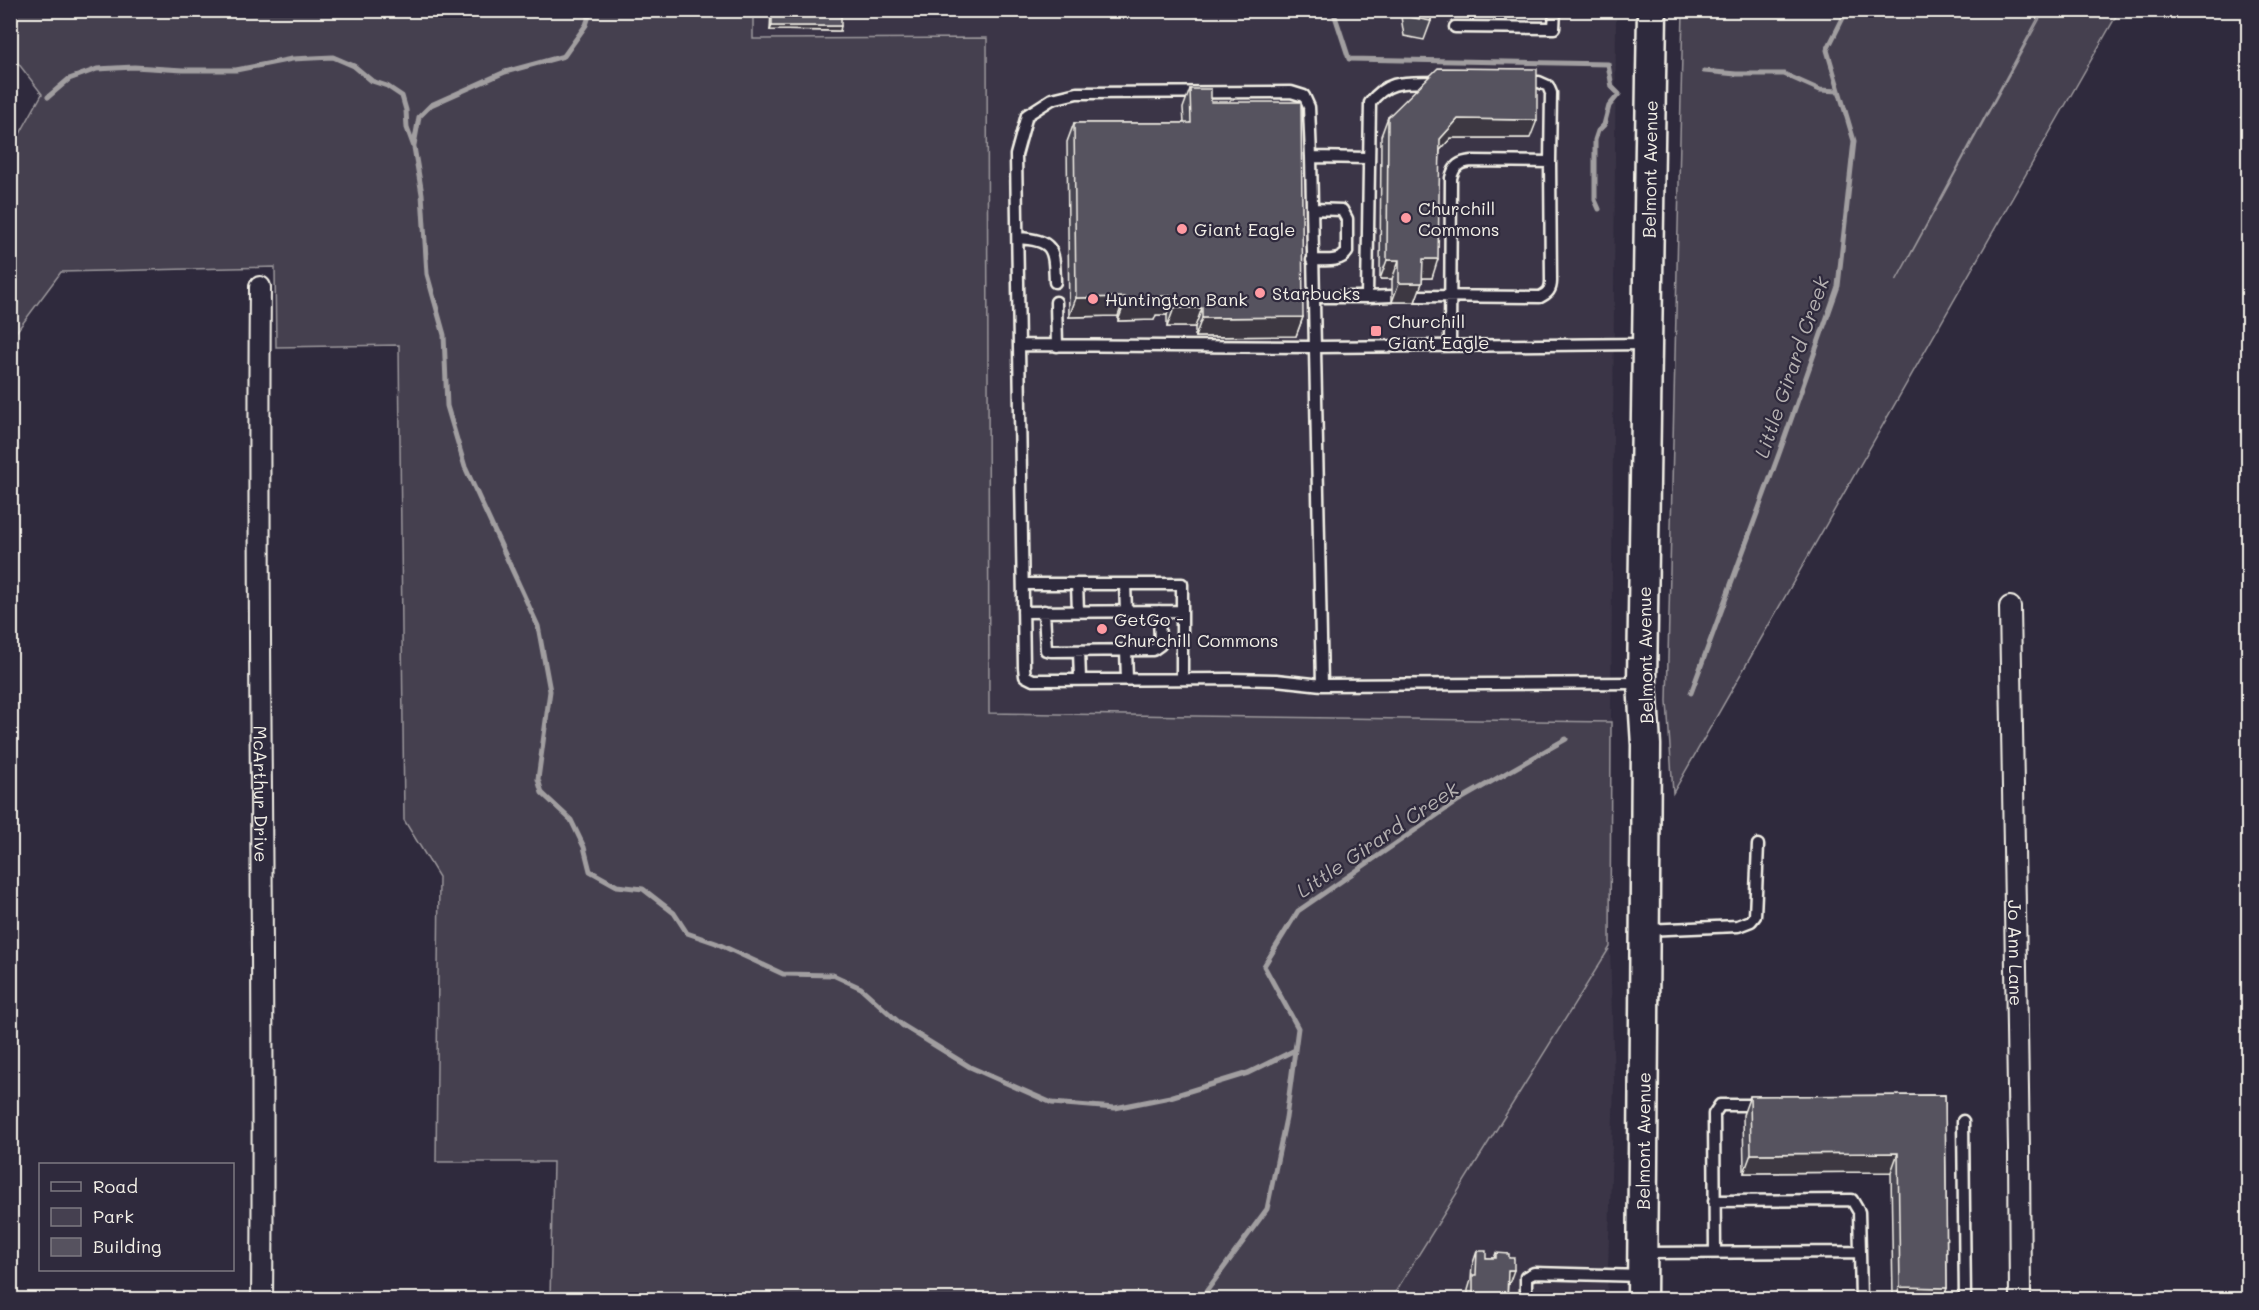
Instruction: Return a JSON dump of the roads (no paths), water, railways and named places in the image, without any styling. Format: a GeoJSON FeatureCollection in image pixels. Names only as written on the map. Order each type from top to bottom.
{"type":"FeatureCollection","features":[{"type":"Feature","properties":{"kind":"main road","name":"Belmont Avenue"},"geometry":{"type":"LineString","coordinates":[[1642,1276],[1646,745],[1642,683],[1652,10]]}},
{"type":"Feature","properties":{"kind":"street","name":"McArthur Drive"},"geometry":{"type":"LineString","coordinates":[[260,287],[264,1104],[262,1299]]}},
{"type":"Feature","properties":{"kind":"street","name":"Jo Ann Lane"},"geometry":{"type":"LineString","coordinates":[[2010,607],[2020,1299]]}},
{"type":"Feature","properties":{"kind":"lane"},"geometry":{"type":"LineString","coordinates":[[1455,27],[1554,27],[1554,10]]}},
{"type":"Feature","properties":{"kind":"lane"},"geometry":{"type":"LineString","coordinates":[[1367,297],[1368,109],[1370,103],[1376,93],[1393,83],[1449,82]]}},
{"type":"Feature","properties":{"kind":"lane"},"geometry":{"type":"LineString","coordinates":[[1416,296],[1540,297],[1551,288],[1551,93],[1548,86],[1539,82],[1516,82]]}},
{"type":"Feature","properties":{"kind":"lane"},"geometry":{"type":"LineString","coordinates":[[1322,685],[1311,157],[1309,107],[1304,96],[1291,92],[1077,93],[1052,99],[1027,114],[1016,155],[1025,676],[1033,680],[1276,680],[1322,685],[1642,683]]}},
{"type":"Feature","properties":{"kind":"lane"},"geometry":{"type":"LineString","coordinates":[[1311,157],[1368,158]]}},
{"type":"Feature","properties":{"kind":"lane"},"geometry":{"type":"LineString","coordinates":[[1450,346],[1450,178],[1457,165],[1472,161],[1550,162]]}},
{"type":"Feature","properties":{"kind":"lane"},"geometry":{"type":"LineString","coordinates":[[1312,209],[1342,210],[1347,219],[1345,256],[1341,259],[1312,260]]}},
{"type":"Feature","properties":{"kind":"lane"},"geometry":{"type":"LineString","coordinates":[[1018,238],[1035,239],[1048,245],[1055,257],[1055,282]]}},
{"type":"Feature","properties":{"kind":"lane"},"geometry":{"type":"LineString","coordinates":[[1313,297],[1392,296]]}},
{"type":"Feature","properties":{"kind":"lane"},"geometry":{"type":"LineString","coordinates":[[1056,302],[1057,346]]}},
{"type":"Feature","properties":{"kind":"lane"},"geometry":{"type":"LineString","coordinates":[[1020,345],[1316,347],[1647,344]]}},
{"type":"Feature","properties":{"kind":"lane"},"geometry":{"type":"LineString","coordinates":[[1023,584],[1182,584],[1182,679]]}},
{"type":"Feature","properties":{"kind":"lane"},"geometry":{"type":"LineString","coordinates":[[1077,584],[1078,611]]}},
{"type":"Feature","properties":{"kind":"lane"},"geometry":{"type":"LineString","coordinates":[[1125,584],[1126,611]]}},
{"type":"Feature","properties":{"kind":"lane"},"geometry":{"type":"LineString","coordinates":[[1044,611],[1046,650],[1079,651],[1158,648],[1160,645],[1159,611]]}},
{"type":"Feature","properties":{"kind":"lane"},"geometry":{"type":"LineString","coordinates":[[1023,612],[1182,611]]}},
{"type":"Feature","properties":{"kind":"lane"},"geometry":{"type":"LineString","coordinates":[[1126,650],[1127,679]]}},
{"type":"Feature","properties":{"kind":"lane"},"geometry":{"type":"LineString","coordinates":[[1079,651],[1080,680]]}},
{"type":"Feature","properties":{"kind":"lane"},"geometry":{"type":"LineString","coordinates":[[1645,930],[1738,926],[1751,921],[1755,916],[1758,845]]}},
{"type":"Feature","properties":{"kind":"lane"},"geometry":{"type":"LineString","coordinates":[[1715,1253],[1714,1114],[1720,1105],[1766,1105]]}},
{"type":"Feature","properties":{"kind":"lane"},"geometry":{"type":"LineString","coordinates":[[1963,1121],[1965,1299]]}},
{"type":"Feature","properties":{"kind":"lane"},"geometry":{"type":"LineString","coordinates":[[1714,1202],[1852,1200],[1859,1212],[1862,1299]]}},
{"type":"Feature","properties":{"kind":"lane"},"geometry":{"type":"LineString","coordinates":[[1526,1299],[1526,1277],[1534,1273],[1642,1276],[1715,1253],[1860,1252]]}},
{"type":"Feature","properties":{"kind":"waterway"},"geometry":{"type":"LineString","coordinates":[[414,145],[419,117],[431,105],[505,72],[564,56],[586,25],[591,10]]}},
{"type":"Feature","properties":{"kind":"waterway"},"geometry":{"type":"LineString","coordinates":[[1333,10],[1349,59],[1608,64],[1612,87],[1619,94],[1609,106],[1604,125],[1598,131],[1595,140],[1595,200],[1599,209]]}},
{"type":"Feature","properties":{"kind":"waterway","name":"Little Girard Creek"},"geometry":{"type":"LineString","coordinates":[[1691,693],[1838,286],[1854,141],[1827,50],[1847,10]]}},
{"type":"Feature","properties":{"kind":"waterway"},"geometry":{"type":"LineString","coordinates":[[48,97],[69,79],[97,69],[134,67],[236,70],[292,59],[333,57],[354,66],[372,81],[387,86],[402,96],[422,194],[427,274],[444,335],[447,406],[465,467],[538,626],[550,691],[538,779],[542,793],[571,820],[584,847],[590,871],[617,886],[643,889],[674,913],[687,933],[716,943],[783,974],[833,975],[861,988],[902,1025],[970,1067],[1052,1103],[1115,1108],[1170,1097],[1248,1073],[1295,1050]]}},
{"type":"Feature","properties":{"kind":"waterway"},"geometry":{"type":"LineString","coordinates":[[1704,71],[1784,74],[1820,90],[1839,91]]}},
{"type":"Feature","properties":{"kind":"waterway","name":"Little Girard Creek"},"geometry":{"type":"LineString","coordinates":[[1200,1300],[1267,1209],[1286,1118],[1298,1028],[1264,966],[1298,911],[1459,800],[1566,739]]}},
{"type":"Feature","properties":{"kind":"place","name":"Churchill Commons"},"geometry":{"type":"Point","coordinates":[1406,218]}},
{"type":"Feature","properties":{"kind":"place","name":"Giant Eagle"},"geometry":{"type":"Point","coordinates":[1182,229]}},
{"type":"Feature","properties":{"kind":"place","name":"Starbucks"},"geometry":{"type":"Point","coordinates":[1260,293]}},
{"type":"Feature","properties":{"kind":"place","name":"Huntington Bank"},"geometry":{"type":"Point","coordinates":[1093,299]}},
{"type":"Feature","properties":{"kind":"place","name":"Churchill Giant Eagle"},"geometry":{"type":"Point","coordinates":[1376,331]}},
{"type":"Feature","properties":{"kind":"place","name":"GetGo - Churchill Commons"},"geometry":{"type":"Point","coordinates":[1102,629]}}]}
